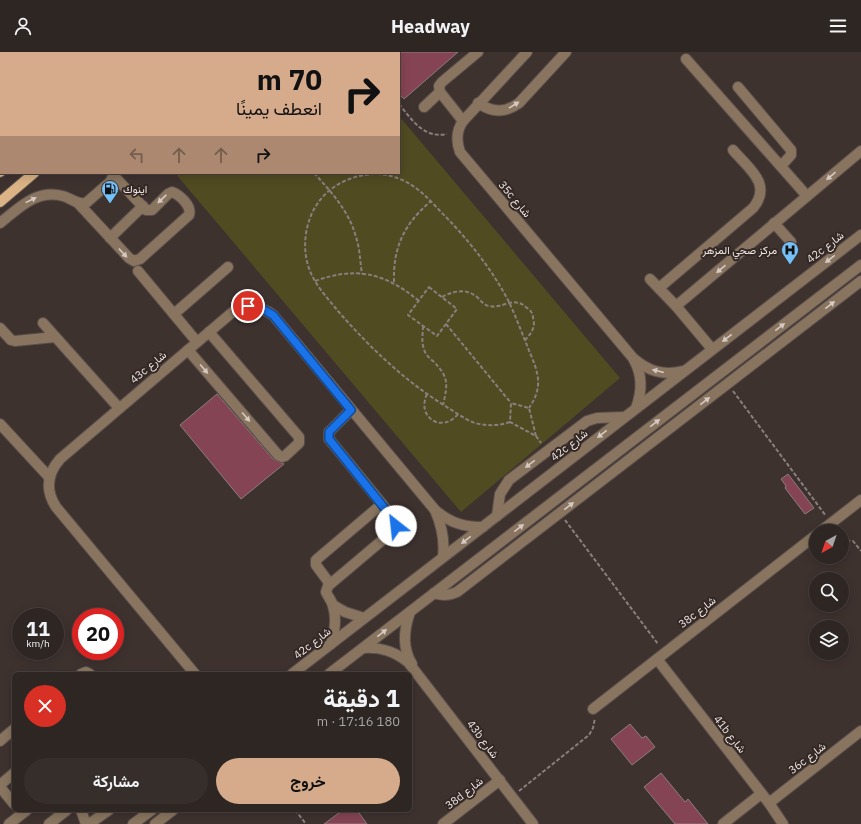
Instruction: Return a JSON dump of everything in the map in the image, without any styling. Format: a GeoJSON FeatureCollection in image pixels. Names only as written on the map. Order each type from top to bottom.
{"type":"FeatureCollection","features":[{"type":"Feature","properties":{"kind":"main road"},"geometry":{"type":"LineString","coordinates":[[0,202],[33,174]]}},
{"type":"Feature","properties":{"kind":"street"},"geometry":{"type":"LineString","coordinates":[[462,121],[440,92],[440,84],[478,52]]}},
{"type":"Feature","properties":{"kind":"street","name":"35c شارع"},"geometry":{"type":"LineString","coordinates":[[527,52],[462,121],[458,132],[458,145],[464,158],[633,358],[638,367],[640,378],[639,399],[636,408]]}},
{"type":"Feature","properties":{"kind":"street"},"geometry":{"type":"LineString","coordinates":[[478,103],[494,111],[503,111],[512,108],[519,103],[566,52]]}},
{"type":"Feature","properties":{"kind":"street"},"geometry":{"type":"LineString","coordinates":[[686,59],[808,196]]}},
{"type":"Feature","properties":{"kind":"street"},"geometry":{"type":"LineString","coordinates":[[738,87],[791,150],[791,155],[781,166]]}},
{"type":"Feature","properties":{"kind":"street"},"geometry":{"type":"LineString","coordinates":[[424,107],[440,92]]}},
{"type":"Feature","properties":{"kind":"street"},"geometry":{"type":"LineString","coordinates":[[659,288],[753,208],[758,202],[761,194],[761,186],[758,178],[733,150]]}},
{"type":"Feature","properties":{"kind":"street"},"geometry":{"type":"LineString","coordinates":[[676,306],[861,151]]}},
{"type":"Feature","properties":{"kind":"street"},"geometry":{"type":"LineString","coordinates":[[0,223],[25,202],[39,196],[60,196],[78,203],[86,204],[115,175],[146,210],[150,210],[172,192],[188,205],[190,212],[187,217],[136,261],[131,260],[78,203]]}},
{"type":"Feature","properties":{"kind":"street"},"geometry":{"type":"LineString","coordinates":[[110,238],[143,206]]}},
{"type":"Feature","properties":{"kind":"street"},"geometry":{"type":"LineString","coordinates":[[774,223],[791,242]]}},
{"type":"Feature","properties":{"kind":"street","name":"42c شارع"},"geometry":{"type":"LineString","coordinates":[[295,672],[861,235]]}},
{"type":"Feature","properties":{"kind":"street"},"geometry":{"type":"LineString","coordinates":[[332,672],[861,265]]}},
{"type":"Feature","properties":{"kind":"street"},"geometry":{"type":"LineString","coordinates":[[174,314],[228,267]]}},
{"type":"Feature","properties":{"kind":"street"},"geometry":{"type":"LineString","coordinates":[[138,271],[197,342]]}},
{"type":"Feature","properties":{"kind":"street"},"geometry":{"type":"LineString","coordinates":[[650,279],[676,306],[712,349]]}},
{"type":"Feature","properties":{"kind":"street"},"geometry":{"type":"LineString","coordinates":[[434,593],[448,596],[457,592],[861,281]]}},
{"type":"Feature","properties":{"kind":"street","name":"43c شارع"},"geometry":{"type":"LineString","coordinates":[[49,477],[55,464],[60,458],[230,314],[242,308],[255,306],[273,315],[435,510],[442,516],[457,524],[483,527]]}},
{"type":"Feature","properties":{"kind":"street"},"geometry":{"type":"LineString","coordinates":[[43,323],[119,408]]}},
{"type":"Feature","properties":{"kind":"street"},"geometry":{"type":"LineString","coordinates":[[0,328],[11,340],[15,341],[55,337]]}},
{"type":"Feature","properties":{"kind":"street"},"geometry":{"type":"LineString","coordinates":[[188,350],[278,455],[282,457],[285,456],[299,443],[299,437],[209,332]]}},
{"type":"Feature","properties":{"kind":"street","name":"35c شارع"},"geometry":{"type":"LineString","coordinates":[[633,358],[649,369],[657,372],[671,373],[685,370]]}},
{"type":"Feature","properties":{"kind":"street"},"geometry":{"type":"LineString","coordinates":[[331,644],[335,624],[333,605],[326,592],[330,584],[394,530],[396,526],[394,520],[382,504],[329,439],[329,432],[351,410]]}},
{"type":"Feature","properties":{"kind":"street"},"geometry":{"type":"LineString","coordinates":[[496,516],[502,489],[514,476],[588,421],[597,418],[624,417]]}},
{"type":"Feature","properties":{"kind":"street"},"geometry":{"type":"LineString","coordinates":[[0,424],[49,477],[49,494],[56,507],[193,672]]}},
{"type":"Feature","properties":{"kind":"street"},"geometry":{"type":"LineString","coordinates":[[831,523],[861,500]]}},
{"type":"Feature","properties":{"kind":"street"},"geometry":{"type":"LineString","coordinates":[[330,584],[316,565],[316,560],[382,504]]}},
{"type":"Feature","properties":{"kind":"street","name":"43c شارع"},"geometry":{"type":"LineString","coordinates":[[435,510],[444,538],[443,557]]}},
{"type":"Feature","properties":{"kind":"street","name":"38c شارع"},"geometry":{"type":"LineString","coordinates":[[593,709],[809,540]]}},
{"type":"Feature","properties":{"kind":"street"},"geometry":{"type":"LineString","coordinates":[[333,605],[345,612],[364,618]]}},
{"type":"Feature","properties":{"kind":"street","name":"43b شارع"},"geometry":{"type":"LineString","coordinates":[[410,612],[405,631],[405,641],[414,669]]}},
{"type":"Feature","properties":{"kind":"street","name":"43b شارع"},"geometry":{"type":"LineString","coordinates":[[364,648],[373,647],[392,651],[404,659],[414,669],[533,824]]}},
{"type":"Feature","properties":{"kind":"street","name":"41b شارع"},"geometry":{"type":"LineString","coordinates":[[656,659],[784,824]]}},
{"type":"Feature","properties":{"kind":"street"},"geometry":{"type":"LineString","coordinates":[[342,672],[344,663]]}},
{"type":"Feature","properties":{"kind":"street"},"geometry":{"type":"LineString","coordinates":[[0,741],[12,731]]}},
{"type":"Feature","properties":{"kind":"street","name":"36c شارع"},"geometry":{"type":"LineString","coordinates":[[769,803],[861,731]]}},
{"type":"Feature","properties":{"kind":"street"},"geometry":{"type":"LineString","coordinates":[[12,775],[0,786],[12,801]]}},
{"type":"Feature","properties":{"kind":"street","name":"38d شارع"},"geometry":{"type":"LineString","coordinates":[[443,824],[500,780]]}},
{"type":"Feature","properties":{"kind":"street"},"geometry":{"type":"LineString","coordinates":[[723,824],[761,794]]}},
{"type":"Feature","properties":{"kind":"street"},"geometry":{"type":"LineString","coordinates":[[9,824],[22,812]]}},
{"type":"Feature","properties":{"kind":"street"},"geometry":{"type":"LineString","coordinates":[[49,824],[65,812]]}},
{"type":"Feature","properties":{"kind":"street"},"geometry":{"type":"LineString","coordinates":[[82,812],[86,824]]}},
{"type":"Feature","properties":{"kind":"street"},"geometry":{"type":"LineString","coordinates":[[90,824],[106,812]]}},
{"type":"Feature","properties":{"kind":"street"},"geometry":{"type":"LineString","coordinates":[[134,824],[149,812]]}},
{"type":"Feature","properties":{"kind":"street"},"geometry":{"type":"LineString","coordinates":[[155,824],[170,812]]}},
{"type":"Feature","properties":{"kind":"path"},"geometry":{"type":"LineString","coordinates":[[400,105],[416,125],[426,133],[439,135],[458,132]]}},
{"type":"Feature","properties":{"kind":"path"},"geometry":{"type":"LineString","coordinates":[[315,174],[339,201],[352,224],[359,251],[362,274]]}},
{"type":"Feature","properties":{"kind":"path"},"geometry":{"type":"LineString","coordinates":[[381,174],[399,178],[416,187],[431,201],[475,250],[509,302],[537,373],[538,380],[536,395],[529,408],[536,436],[510,422],[494,426],[485,425],[467,419],[427,394],[365,341],[333,304],[315,281],[309,270],[305,245],[309,221],[314,209],[329,190],[345,181],[363,175],[381,174]]}},
{"type":"Feature","properties":{"kind":"path"},"geometry":{"type":"LineString","coordinates":[[394,282],[396,251],[402,236],[410,223],[431,201]]}},
{"type":"Feature","properties":{"kind":"path"},"geometry":{"type":"LineString","coordinates":[[315,281],[346,273],[378,277],[394,282],[404,288],[419,301]]}},
{"type":"Feature","properties":{"kind":"path"},"geometry":{"type":"LineString","coordinates":[[429,287],[457,308],[437,336],[408,315],[419,301],[429,287]]}},
{"type":"Feature","properties":{"kind":"path"},"geometry":{"type":"LineString","coordinates":[[442,297],[450,293],[463,291],[471,293],[483,303],[495,307],[509,302],[520,303],[530,310],[534,326],[525,340]]}},
{"type":"Feature","properties":{"kind":"path"},"geometry":{"type":"LineString","coordinates":[[446,324],[510,403],[529,408]]}},
{"type":"Feature","properties":{"kind":"path"},"geometry":{"type":"LineString","coordinates":[[423,326],[424,351],[440,368],[445,377],[447,388],[443,405]]}},
{"type":"Feature","properties":{"kind":"path"},"geometry":{"type":"LineString","coordinates":[[727,384],[831,523]]}},
{"type":"Feature","properties":{"kind":"path"},"geometry":{"type":"LineString","coordinates":[[427,394],[424,399],[425,411],[427,416],[432,420],[437,422],[449,422],[458,414]]}},
{"type":"Feature","properties":{"kind":"path"},"geometry":{"type":"LineString","coordinates":[[510,403],[510,422]]}},
{"type":"Feature","properties":{"kind":"path"},"geometry":{"type":"LineString","coordinates":[[552,520],[556,526],[565,520],[635,613],[658,644],[650,650],[656,659]]}},
{"type":"Feature","properties":{"kind":"path"},"geometry":{"type":"LineString","coordinates":[[849,541],[853,541],[861,551]]}},
{"type":"Feature","properties":{"kind":"path"},"geometry":{"type":"LineString","coordinates":[[512,797],[589,734],[594,724],[595,716],[593,709]]}},
{"type":"Feature","properties":{"kind":"path"},"geometry":{"type":"LineString","coordinates":[[297,812],[306,824]]}},
{"type":"Feature","properties":{"kind":"shaded area"},"geometry":{"type":"Polygon","coordinates":[[[400,117],[620,378],[461,512],[176,174],[400,174],[400,117]]]}},
{"type":"Feature","properties":{"kind":"building"},"geometry":{"type":"Polygon","coordinates":[[[400,52],[458,52],[404,99],[400,95],[400,52]]]}},
{"type":"Feature","properties":{"kind":"building"},"geometry":{"type":"Polygon","coordinates":[[[217,394],[273,459],[284,464],[241,499],[180,425],[217,394]]]}},
{"type":"Feature","properties":{"kind":"building"},"geometry":{"type":"Polygon","coordinates":[[[788,474],[814,508],[805,514],[785,488],[786,486],[781,479],[788,474]]]}},
{"type":"Feature","properties":{"kind":"building"},"geometry":{"type":"Polygon","coordinates":[[[630,724],[642,738],[646,736],[655,747],[632,765],[611,739],[630,724]]]}},
{"type":"Feature","properties":{"kind":"building"},"geometry":{"type":"Polygon","coordinates":[[[661,773],[685,802],[688,799],[708,824],[675,824],[644,787],[661,773]]]}},
{"type":"Feature","properties":{"kind":"building"},"geometry":{"type":"Polygon","coordinates":[[[340,812],[358,812],[367,824],[324,824],[340,812]]]}},
{"type":"Feature","properties":{"kind":"place","name":"اينوك"},"geometry":{"type":"Point","coordinates":[110,204]}},
{"type":"Feature","properties":{"kind":"place","name":"مركز صحي المزهر"},"geometry":{"type":"Point","coordinates":[790,265]}},
{"type":"Feature","properties":{"kind":"route"},"geometry":{"type":"LineString","coordinates":[[248,306],[261,308],[273,315],[351,410],[329,432],[329,439],[394,520],[396,526]]}}]}
